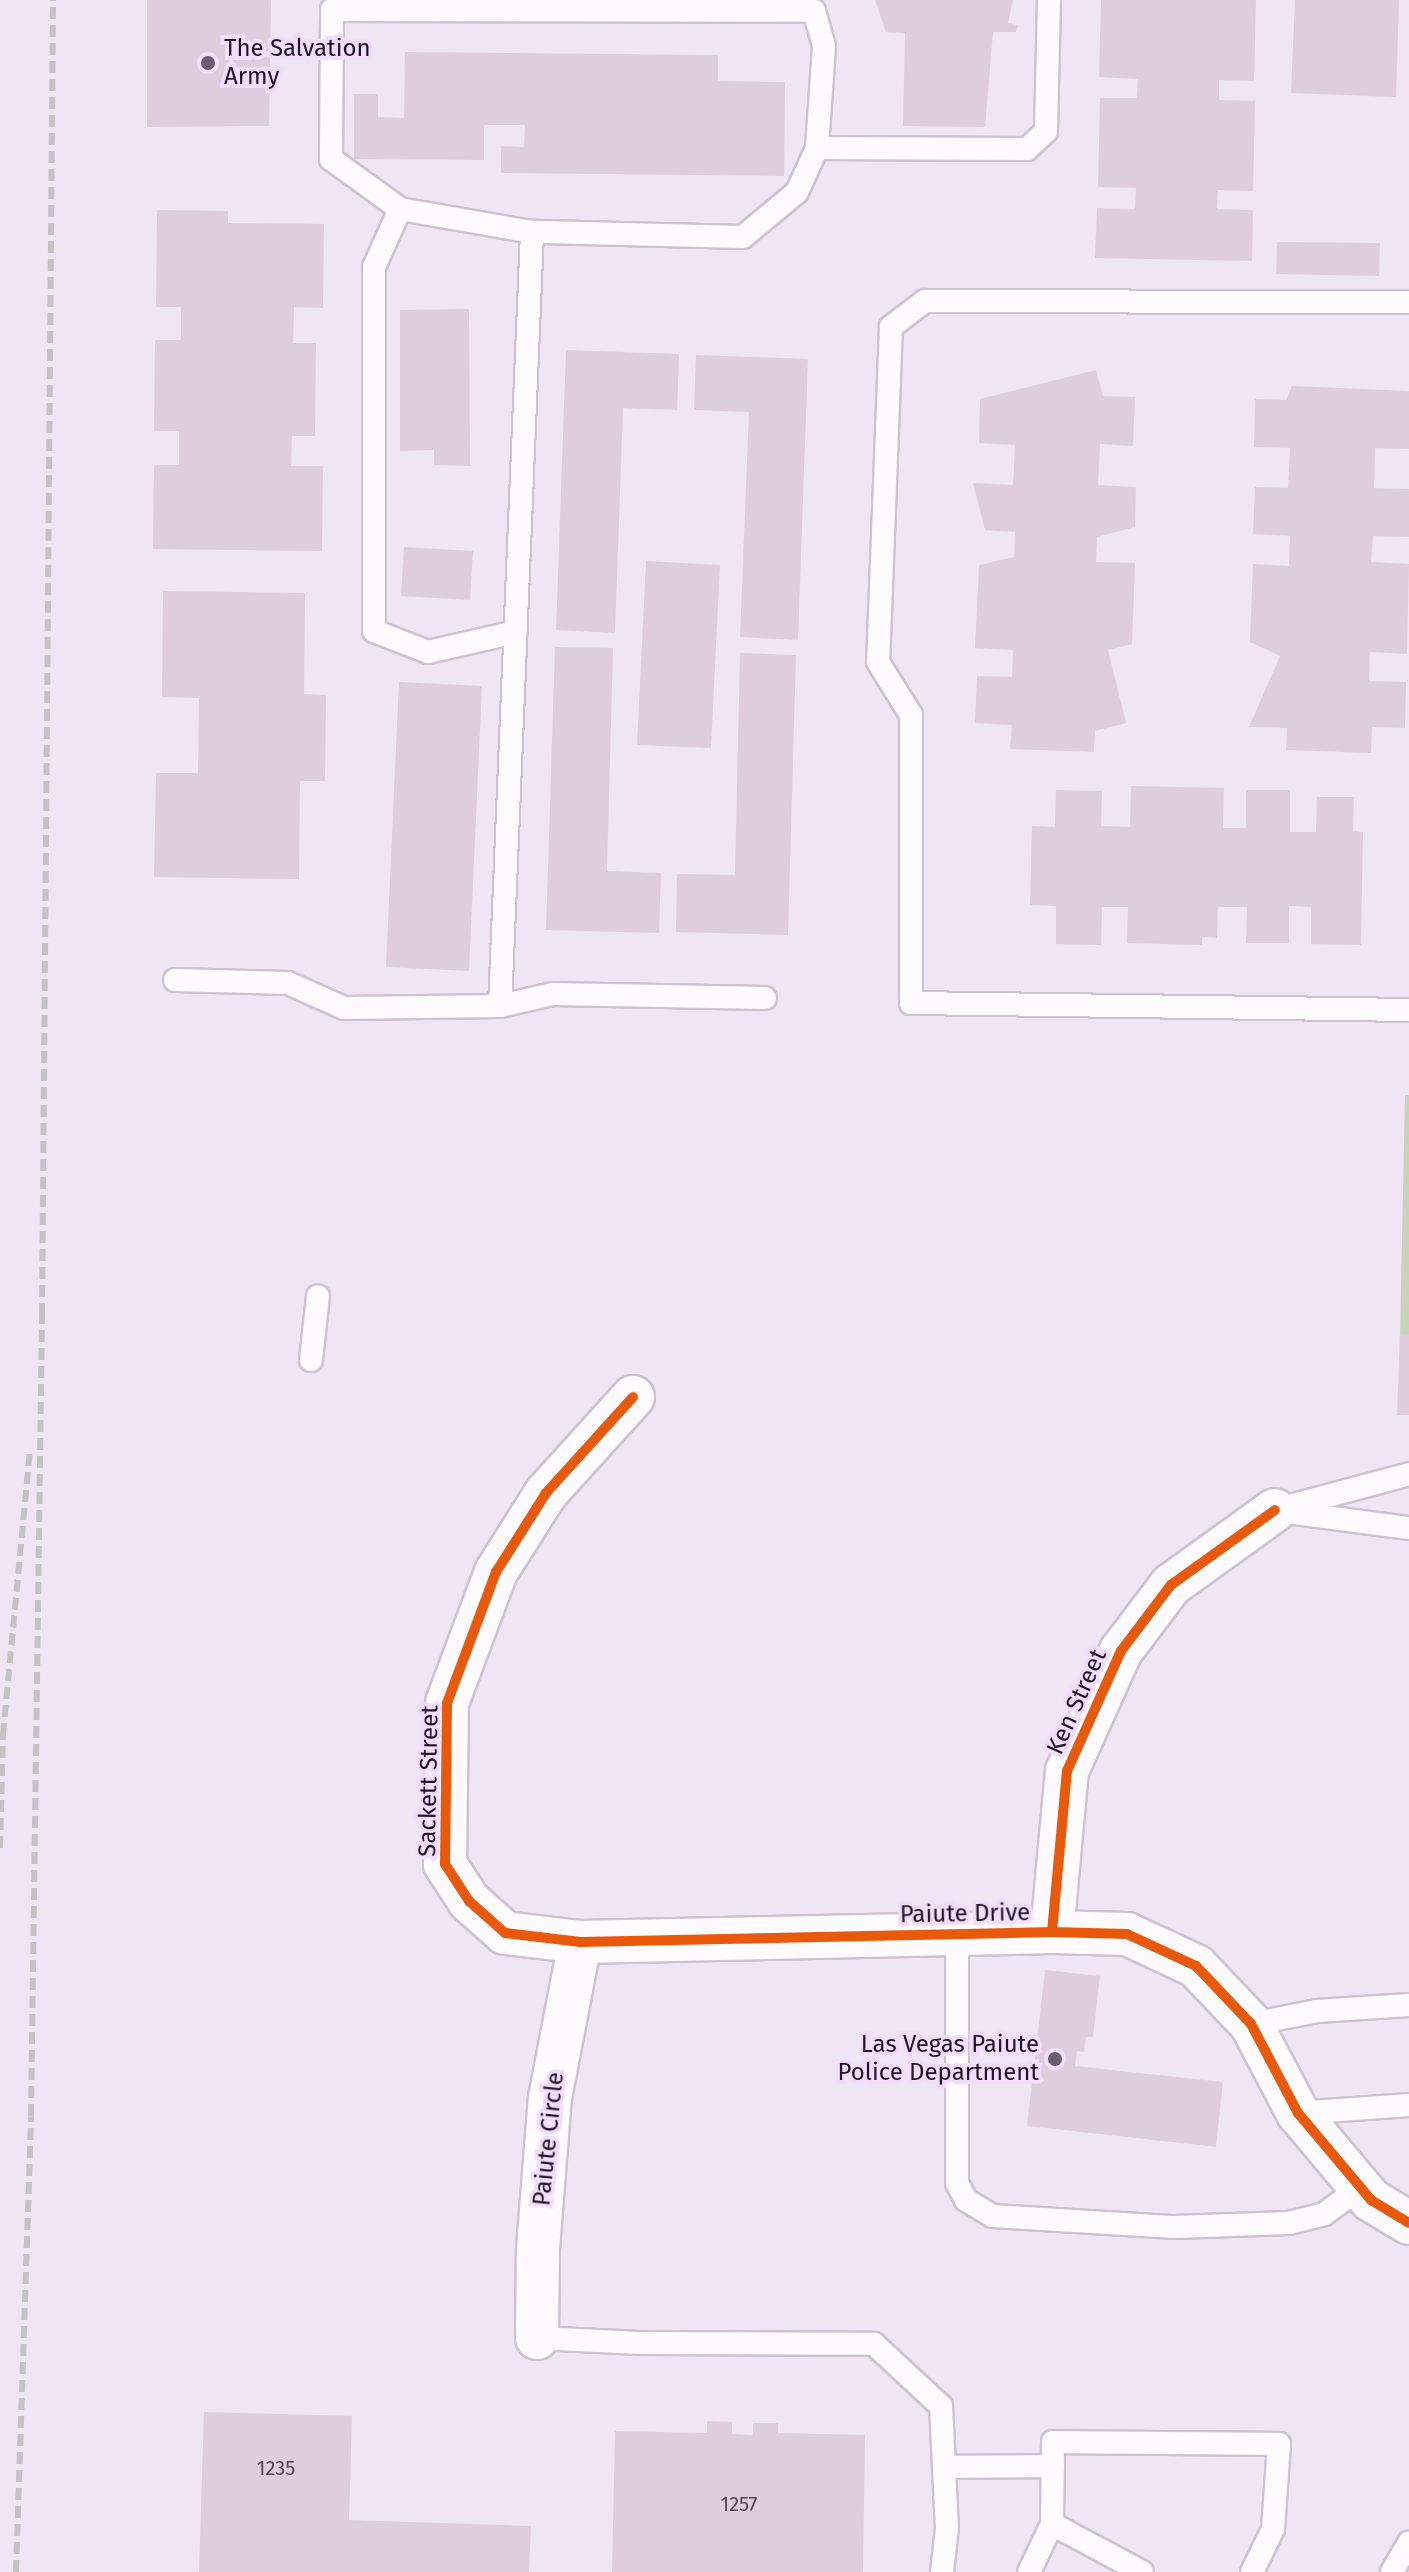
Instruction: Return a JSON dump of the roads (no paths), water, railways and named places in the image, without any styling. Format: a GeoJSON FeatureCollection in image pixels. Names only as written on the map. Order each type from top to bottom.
{"type":"FeatureCollection","features":[{"type":"Feature","properties":{"kind":"street","name":"Sackett Street"},"geometry":{"type":"LineString","coordinates":[[580,1942],[505,1933],[469,1901],[445,1864],[447,1703],[496,1572],[546,1493],[633,1397]]}},
{"type":"Feature","properties":{"kind":"street","name":"Ken Street"},"geometry":{"type":"LineString","coordinates":[[1052,1932],[1067,1771],[1121,1651],[1171,1585],[1275,1510]]}},
{"type":"Feature","properties":{"kind":"street","name":"Paiute Drive"},"geometry":{"type":"LineString","coordinates":[[580,1942],[1052,1932],[1127,1934],[1196,1966],[1251,2024],[1298,2113],[1363,2186],[1371,2200],[1409,2223]]}},
{"type":"Feature","properties":{"kind":"street","name":"Paiute Circle"},"geometry":{"type":"LineString","coordinates":[[537,2338],[538,2249],[550,2098],[580,1942]]}},
{"type":"Feature","properties":{"kind":"lane"},"geometry":{"type":"LineString","coordinates":[[817,148],[1027,149],[1046,131],[1049,0]]}},
{"type":"Feature","properties":{"kind":"lane"},"geometry":{"type":"LineString","coordinates":[[332,10],[814,11],[824,47],[817,148],[797,192],[743,237],[532,232],[400,209],[331,159],[332,10]]}},
{"type":"Feature","properties":{"kind":"lane"},"geometry":{"type":"LineString","coordinates":[[400,209],[374,267],[374,631],[428,652],[516,632]]}},
{"type":"Feature","properties":{"kind":"lane"},"geometry":{"type":"LineString","coordinates":[[500,1006],[532,232]]}},
{"type":"Feature","properties":{"kind":"lane"},"geometry":{"type":"LineString","coordinates":[[1409,302],[925,301],[891,327],[878,662],[911,715],[911,1003],[1409,1010]]}},
{"type":"Feature","properties":{"kind":"lane"},"geometry":{"type":"LineString","coordinates":[[175,980],[288,983],[344,1008],[500,1006],[553,994],[765,998]]}},
{"type":"Feature","properties":{"kind":"lane"},"geometry":{"type":"LineString","coordinates":[[311,1360],[318,1296]]}},
{"type":"Feature","properties":{"kind":"lane"},"geometry":{"type":"LineString","coordinates":[[1275,1510],[1409,1474]]}},
{"type":"Feature","properties":{"kind":"lane"},"geometry":{"type":"LineString","coordinates":[[1275,1510],[1409,1528]]}},
{"type":"Feature","properties":{"kind":"lane"},"geometry":{"type":"LineString","coordinates":[[957,1934],[957,2183],[966,2200],[993,2216],[1175,2227],[1289,2223],[1324,2214],[1363,2186]]}},
{"type":"Feature","properties":{"kind":"lane"},"geometry":{"type":"LineString","coordinates":[[1251,2024],[1317,2011],[1409,2005]]}},
{"type":"Feature","properties":{"kind":"lane"},"geometry":{"type":"LineString","coordinates":[[1298,2113],[1409,2105]]}},
{"type":"Feature","properties":{"kind":"lane"},"geometry":{"type":"LineString","coordinates":[[537,2338],[640,2343],[874,2344],[941,2406],[947,2528],[942,2572]]}},
{"type":"Feature","properties":{"kind":"lane"},"geometry":{"type":"LineString","coordinates":[[1029,2572],[1052,2524],[1053,2442],[1279,2444],[1273,2529],[1252,2572]]}},
{"type":"Feature","properties":{"kind":"lane"},"geometry":{"type":"LineString","coordinates":[[944,2467],[1053,2466]]}},
{"type":"Feature","properties":{"kind":"lane"},"geometry":{"type":"LineString","coordinates":[[1052,2524],[1142,2572]]}},
{"type":"Feature","properties":{"kind":"lane"},"geometry":{"type":"LineString","coordinates":[[1392,2572],[1409,2543]]}},
{"type":"Feature","properties":{"kind":"railway"},"geometry":{"type":"LineString","coordinates":[[16,2572],[31,2116],[42,1315],[53,0]]}},
{"type":"Feature","properties":{"kind":"railway"},"geometry":{"type":"LineString","coordinates":[[0,1848],[3,1735],[30,1450]]}},
{"type":"Feature","properties":{"kind":"place","name":"The Salvation Army"},"geometry":{"type":"Point","coordinates":[208,63]}},
{"type":"Feature","properties":{"kind":"place","name":"Las Vegas Paiute Police Department"},"geometry":{"type":"Point","coordinates":[1055,2059]}}]}
